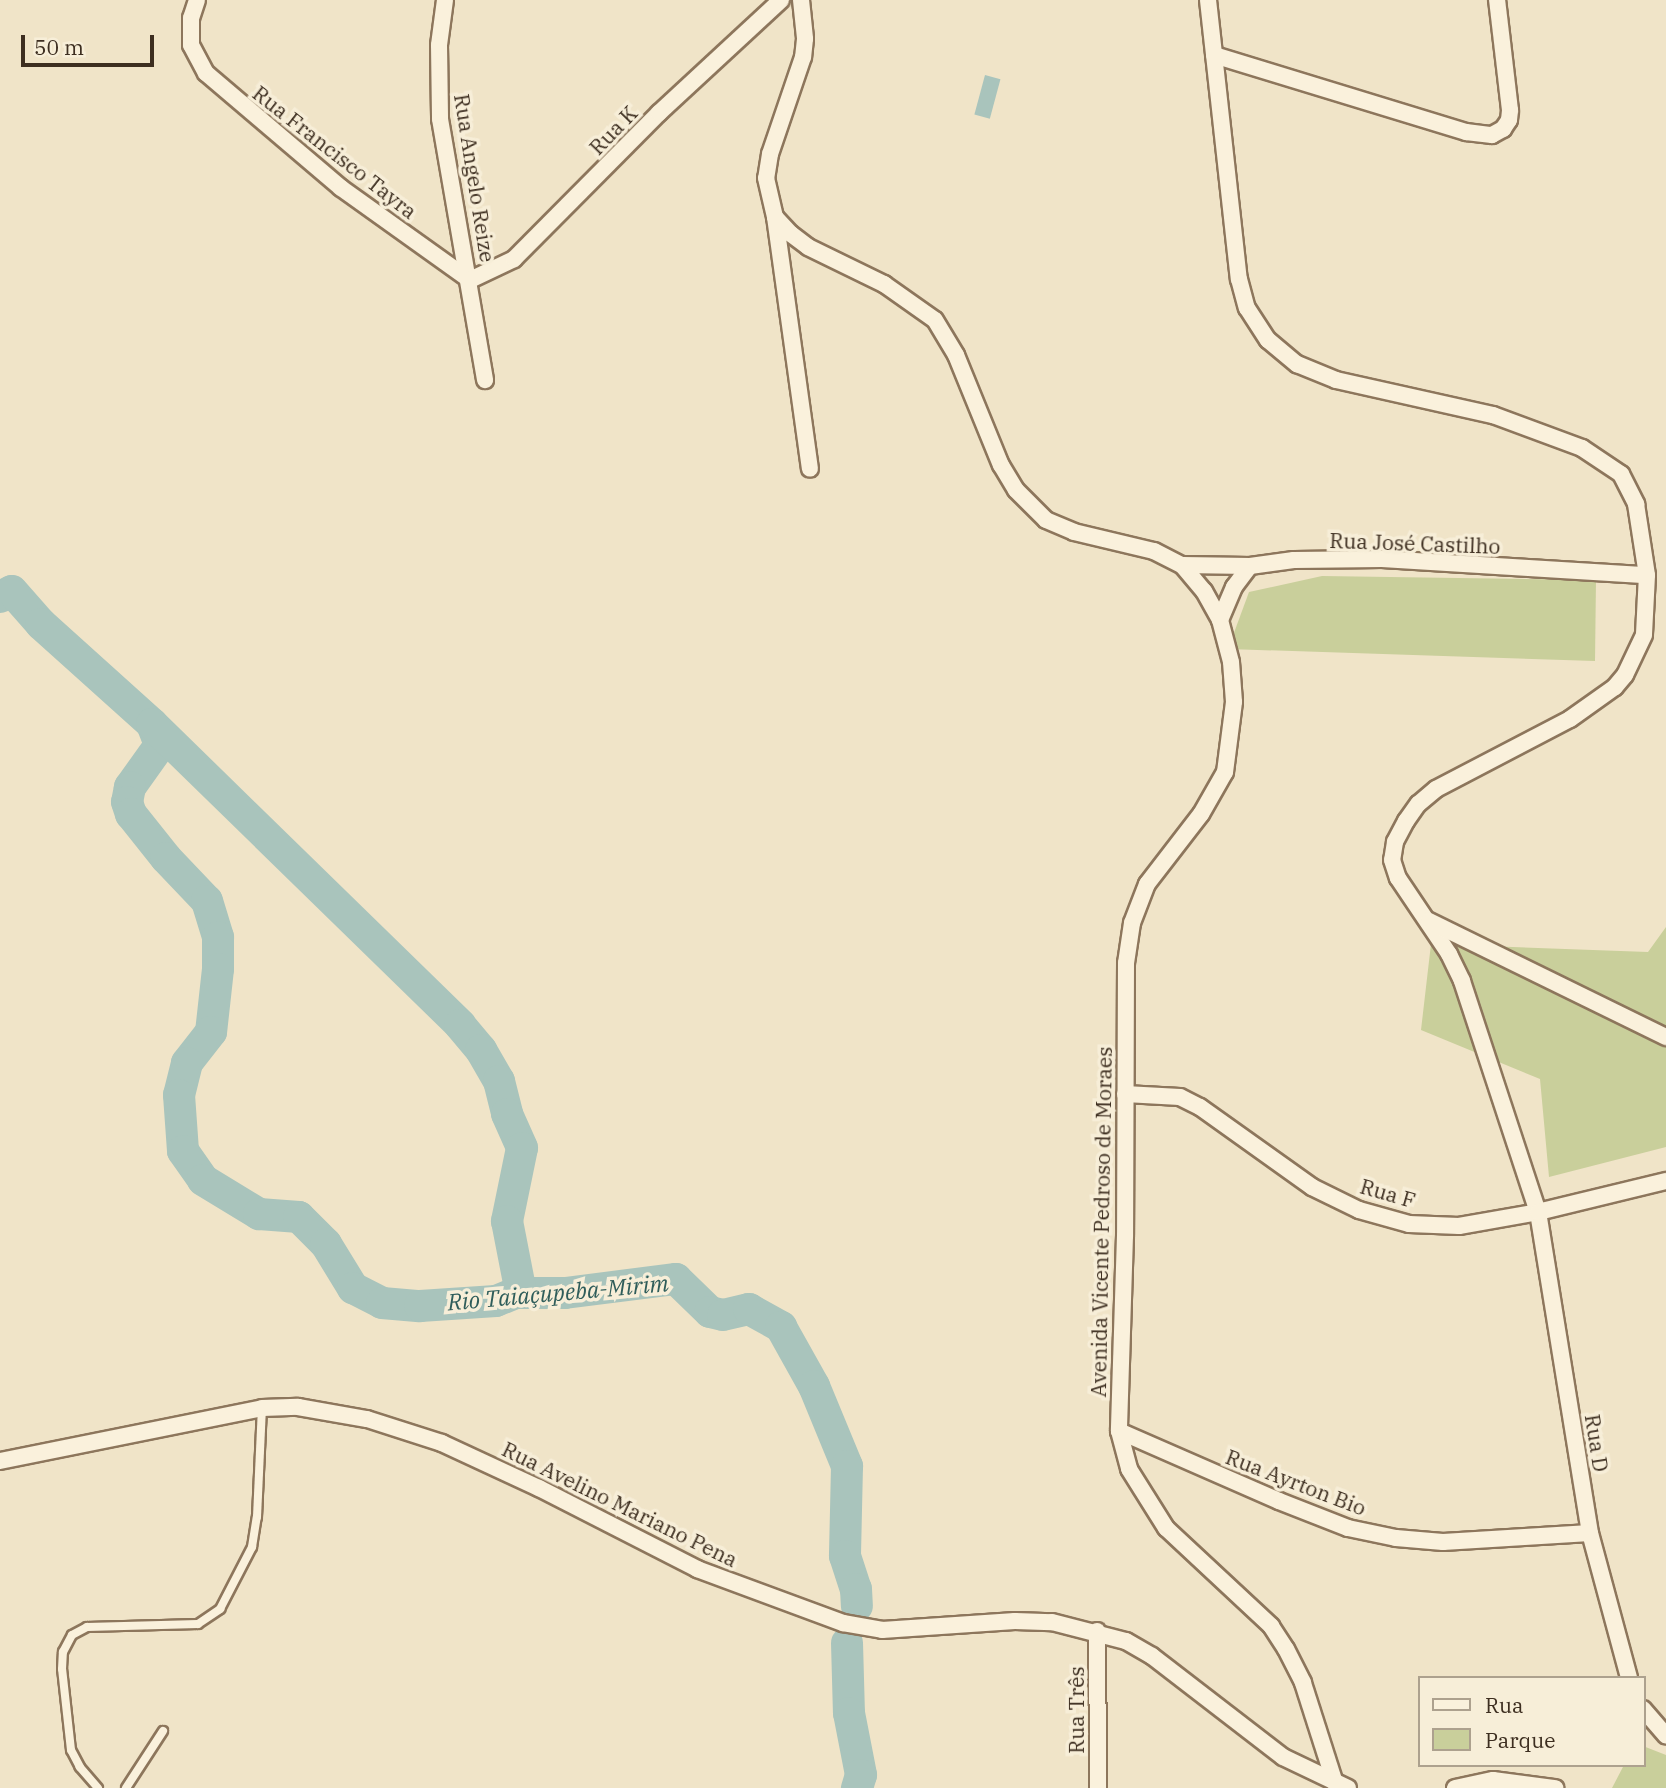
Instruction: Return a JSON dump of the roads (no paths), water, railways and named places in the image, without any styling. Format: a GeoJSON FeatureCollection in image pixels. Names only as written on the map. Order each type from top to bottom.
{"type":"FeatureCollection","features":[{"type":"Feature","properties":{"kind":"street","name":"Rua Francisco Tayra"},"geometry":{"type":"LineString","coordinates":[[197,0],[191,18],[191,45],[213,80],[341,188],[470,280]]}},
{"type":"Feature","properties":{"kind":"street","name":"Rua Angelo Reize"},"geometry":{"type":"LineString","coordinates":[[445,0],[439,45],[440,119],[470,280],[485,380]]}},
{"type":"Feature","properties":{"kind":"street","name":"Rua K"},"geometry":{"type":"LineString","coordinates":[[470,280],[514,260],[659,113],[781,0]]}},
{"type":"Feature","properties":{"kind":"street"},"geometry":{"type":"LineString","coordinates":[[801,0],[805,39],[803,57],[770,154],[766,178],[775,217],[810,469]]}},
{"type":"Feature","properties":{"kind":"street","name":"Rua D"},"geometry":{"type":"LineString","coordinates":[[1208,0],[1239,279],[1247,308],[1268,340],[1297,364],[1336,380],[1493,415],[1582,447],[1611,465],[1629,486],[1636,504],[1647,575],[1644,635],[1615,687],[1553,729],[1436,789],[1418,804],[1406,821],[1395,842],[1392,860],[1398,878],[1449,954],[1462,981],[1538,1212],[1590,1533],[1628,1676]]}},
{"type":"Feature","properties":{"kind":"street"},"geometry":{"type":"LineString","coordinates":[[1214,55],[1483,136],[1503,129],[1509,120],[1497,0]]}},
{"type":"Feature","properties":{"kind":"street","name":"Avenida Vicente Pedroso de Moraes"},"geometry":{"type":"LineString","coordinates":[[775,217],[790,234],[808,247],[884,284],[935,320],[956,355],[1001,465],[1016,490],[1046,520],[1074,532],[1154,551],[1182,565],[1204,591],[1220,620],[1231,662],[1234,702],[1227,762],[1215,792],[1147,884],[1138,902],[1126,963],[1119,1431],[1129,1469],[1166,1528],[1271,1626],[1286,1649],[1303,1683],[1342,1785]]}},
{"type":"Feature","properties":{"kind":"street","name":"Rua José Castilho"},"geometry":{"type":"LineString","coordinates":[[1182,565],[1250,566],[1294,560],[1382,559],[1647,575]]}},
{"type":"Feature","properties":{"kind":"street"},"geometry":{"type":"LineString","coordinates":[[1220,620],[1234,587],[1250,566]]}},
{"type":"Feature","properties":{"kind":"street"},"geometry":{"type":"LineString","coordinates":[[1426,920],[1666,1037]]}},
{"type":"Feature","properties":{"kind":"street","name":"Rua F"},"geometry":{"type":"LineString","coordinates":[[1125,1094],[1180,1097],[1200,1107],[1312,1187],[1359,1210],[1409,1224],[1459,1226],[1538,1212],[1666,1181]]}},
{"type":"Feature","properties":{"kind":"street","name":"Rua Avelino Mariano Pena"},"geometry":{"type":"LineString","coordinates":[[0,1461],[262,1409],[298,1407],[368,1419],[442,1443],[539,1488],[697,1569],[844,1623],[882,1630],[1015,1621],[1052,1622],[1097,1631],[1126,1641],[1153,1656],[1283,1757],[1342,1785]]}},
{"type":"Feature","properties":{"kind":"street","name":"Rua Ayrton Bio"},"geometry":{"type":"LineString","coordinates":[[1119,1431],[1279,1502],[1348,1528],[1396,1538],[1443,1542],[1590,1533]]}},
{"type":"Feature","properties":{"kind":"street","name":"Rua Três"},"geometry":{"type":"LineString","coordinates":[[1097,1631],[1098,1788]]}},
{"type":"Feature","properties":{"kind":"street"},"geometry":{"type":"LineString","coordinates":[[1645,1712],[1653,1724],[1666,1735]]}},
{"type":"Feature","properties":{"kind":"street"},"geometry":{"type":"LineString","coordinates":[[1455,1788],[1493,1780],[1555,1788]]}},
{"type":"Feature","properties":{"kind":"lane"},"geometry":{"type":"LineString","coordinates":[[98,1788],[80,1767],[71,1750],[62,1669],[63,1652],[72,1635],[87,1627],[198,1624],[220,1609],[252,1547],[257,1517],[262,1409]]}},
{"type":"Feature","properties":{"kind":"lane"},"geometry":{"type":"LineString","coordinates":[[126,1788],[134,1780],[163,1731]]}},
{"type":"Feature","properties":{"kind":"water"},"geometry":{"type":"Polygon","coordinates":[[[985,75],[1000,79],[990,119],[974,115],[985,75]]]}},
{"type":"Feature","properties":{"kind":"waterway","name":"Rio Taiaçupeba-Mirim"},"geometry":{"type":"LineString","coordinates":[[0,597],[12,591],[41,624],[152,724],[160,745],[130,787],[127,802],[131,814],[166,858],[207,901],[218,937],[218,969],[211,1032],[187,1063],[179,1095],[183,1151],[203,1180],[259,1214],[299,1217],[326,1244],[353,1288],[382,1303],[420,1306],[496,1301],[516,1293],[565,1293],[676,1279],[710,1312],[723,1315],[749,1309],[781,1327],[814,1386],[847,1466],[845,1556],[856,1589],[857,1606]]}},
{"type":"Feature","properties":{"kind":"waterway"},"geometry":{"type":"LineString","coordinates":[[152,724],[460,1025],[481,1050],[499,1081],[507,1114],[522,1148],[507,1221],[521,1293]]}},
{"type":"Feature","properties":{"kind":"waterway","name":"Rio Taiaçupeba-Mirim"},"geometry":{"type":"LineString","coordinates":[[847,1643],[849,1713],[861,1775],[857,1788]]}}]}
